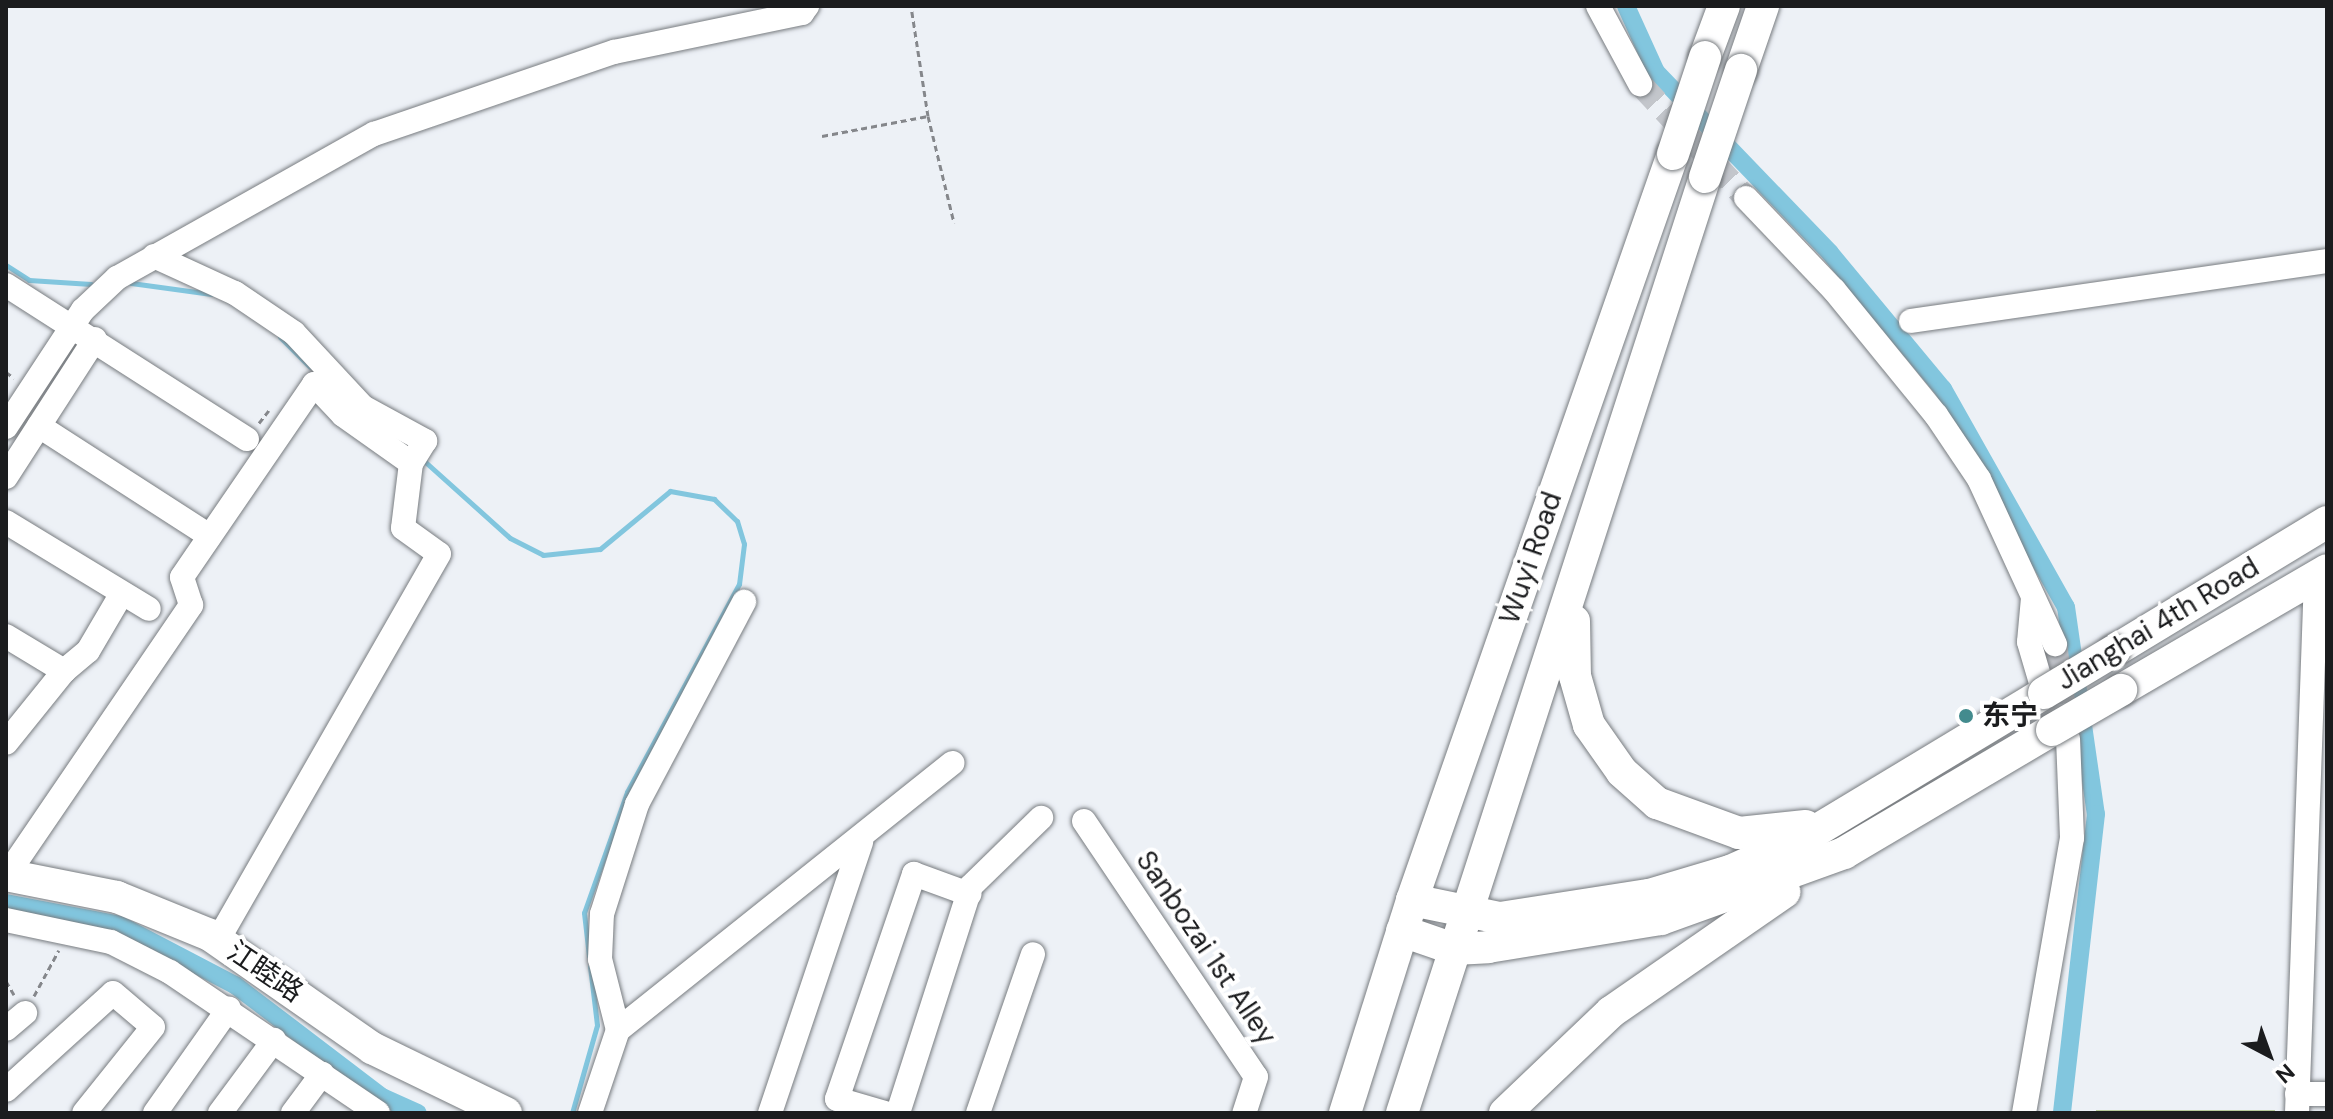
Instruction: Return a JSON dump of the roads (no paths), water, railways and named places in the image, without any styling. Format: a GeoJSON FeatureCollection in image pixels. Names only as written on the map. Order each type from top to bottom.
{"type":"FeatureCollection","features":[{"type":"Feature","properties":{"kind":"main road","name":"Wuyi Road"},"geometry":{"type":"LineString","coordinates":[[1402,1113],[1503,799],[1574,601],[1705,177],[1763,6]]}},
{"type":"Feature","properties":{"kind":"main road","name":"Wuyi Road"},"geometry":{"type":"LineString","coordinates":[[1345,1113],[1412,900],[1673,154],[1718,12]]}},
{"type":"Feature","properties":{"kind":"main road","name":"Jianghai 4th Road"},"geometry":{"type":"LineString","coordinates":[[1412,900],[1464,916],[1578,923],[1730,871],[1836,819],[2327,522]]}},
{"type":"Feature","properties":{"kind":"main road","name":"Jianghai 4th Road"},"geometry":{"type":"LineString","coordinates":[[1454,949],[1740,894],[1844,853],[2052,736],[2121,690],[2322,573]]}},
{"type":"Feature","properties":{"kind":"main road"},"geometry":{"type":"LineString","coordinates":[[1574,601],[1575,676],[1589,725],[1622,772],[1657,803],[1697,824],[1739,833],[1836,819]]}},
{"type":"Feature","properties":{"kind":"main road"},"geometry":{"type":"LineString","coordinates":[[1453,782],[1503,799]]}},
{"type":"Feature","properties":{"kind":"main road"},"geometry":{"type":"LineString","coordinates":[[1505,1113],[1611,1012],[1844,853]]}},
{"type":"Feature","properties":{"kind":"main road","name":"江睦路"},"geometry":{"type":"LineString","coordinates":[[7,875],[117,897],[218,940],[372,1048],[506,1113]]}},
{"type":"Feature","properties":{"kind":"main road"},"geometry":{"type":"LineString","coordinates":[[1402,931],[1454,949]]}},
{"type":"Feature","properties":{"kind":"main road"},"geometry":{"type":"LineString","coordinates":[[1364,1054],[1416,1069]]}},
{"type":"Feature","properties":{"kind":"street"},"geometry":{"type":"LineString","coordinates":[[6,427],[95,296],[154,256],[374,134],[614,52],[802,13],[807,6]]}},
{"type":"Feature","properties":{"kind":"street"},"geometry":{"type":"LineString","coordinates":[[1598,6],[1640,84]]}},
{"type":"Feature","properties":{"kind":"street"},"geometry":{"type":"LineString","coordinates":[[1746,198],[1834,290],[1936,415],[1979,479],[2055,644]]}},
{"type":"Feature","properties":{"kind":"street"},"geometry":{"type":"LineString","coordinates":[[154,256],[235,293],[294,333],[363,407],[415,456]]}},
{"type":"Feature","properties":{"kind":"street"},"geometry":{"type":"LineString","coordinates":[[1911,321],[2327,261]]}},
{"type":"Feature","properties":{"kind":"street"},"geometry":{"type":"LineString","coordinates":[[6,285],[95,339],[247,439]]}},
{"type":"Feature","properties":{"kind":"street"},"geometry":{"type":"LineString","coordinates":[[6,477],[95,339]]}},
{"type":"Feature","properties":{"kind":"street"},"geometry":{"type":"LineString","coordinates":[[7,875],[191,605],[182,577],[314,384],[343,415],[415,456]]}},
{"type":"Feature","properties":{"kind":"street"},"geometry":{"type":"LineString","coordinates":[[39,426],[210,536]]}},
{"type":"Feature","properties":{"kind":"street"},"geometry":{"type":"LineString","coordinates":[[218,940],[439,554],[403,528],[415,456]]}},
{"type":"Feature","properties":{"kind":"street"},"geometry":{"type":"LineString","coordinates":[[6,522],[149,609]]}},
{"type":"Feature","properties":{"kind":"street"},"geometry":{"type":"LineString","coordinates":[[2322,573],[2297,1103],[2327,1094]]}},
{"type":"Feature","properties":{"kind":"street"},"geometry":{"type":"LineString","coordinates":[[6,743],[64,671],[88,651],[122,593]]}},
{"type":"Feature","properties":{"kind":"street"},"geometry":{"type":"LineString","coordinates":[[2033,595],[2029,642],[2044,693]]}},
{"type":"Feature","properties":{"kind":"street"},"geometry":{"type":"LineString","coordinates":[[590,1113],[618,1030],[600,959],[602,914],[637,804],[744,602]]}},
{"type":"Feature","properties":{"kind":"street"},"geometry":{"type":"LineString","coordinates":[[6,636],[64,671]]}},
{"type":"Feature","properties":{"kind":"street"},"geometry":{"type":"LineString","coordinates":[[2024,1113],[2063,900],[2072,781],[2052,736]]}},
{"type":"Feature","properties":{"kind":"street"},"geometry":{"type":"LineString","coordinates":[[618,1030],[861,842],[952,763]]}},
{"type":"Feature","properties":{"kind":"street"},"geometry":{"type":"LineString","coordinates":[[898,1113],[969,894],[1041,818]]}},
{"type":"Feature","properties":{"kind":"street","name":"Sanbozai 1st Alley"},"geometry":{"type":"LineString","coordinates":[[1084,821],[1256,1077],[1244,1113]]}},
{"type":"Feature","properties":{"kind":"street"},"geometry":{"type":"LineString","coordinates":[[770,1113],[861,842]]}},
{"type":"Feature","properties":{"kind":"street"},"geometry":{"type":"LineString","coordinates":[[885,1113],[837,1099],[914,874],[969,894]]}},
{"type":"Feature","properties":{"kind":"street"},"geometry":{"type":"LineString","coordinates":[[6,920],[111,942],[229,1008],[373,1112]]}},
{"type":"Feature","properties":{"kind":"street"},"geometry":{"type":"LineString","coordinates":[[978,1113],[1033,954]]}},
{"type":"Feature","properties":{"kind":"street"},"geometry":{"type":"LineString","coordinates":[[6,1090],[113,993],[153,1027],[84,1113]]}},
{"type":"Feature","properties":{"kind":"street"},"geometry":{"type":"LineString","coordinates":[[155,1113],[229,1008]]}},
{"type":"Feature","properties":{"kind":"street"},"geometry":{"type":"LineString","coordinates":[[6,1029],[25,1013]]}},
{"type":"Feature","properties":{"kind":"street"},"geometry":{"type":"LineString","coordinates":[[220,1113],[274,1040]]}},
{"type":"Feature","properties":{"kind":"street"},"geometry":{"type":"LineString","coordinates":[[293,1113],[322,1074]]}},
{"type":"Feature","properties":{"kind":"waterway"},"geometry":{"type":"LineString","coordinates":[[1626,6],[1656,72],[1830,253],[1943,389],[2066,607],[2096,814],[2062,1113]]}},
{"type":"Feature","properties":{"kind":"waterway"},"geometry":{"type":"LineString","coordinates":[[6,265],[29,280],[91,284]]}},
{"type":"Feature","properties":{"kind":"waterway"},"geometry":{"type":"LineString","coordinates":[[131,283],[211,294]]}},
{"type":"Feature","properties":{"kind":"waterway"},"geometry":{"type":"LineString","coordinates":[[280,337],[310,367]]}},
{"type":"Feature","properties":{"kind":"waterway"},"geometry":{"type":"LineString","coordinates":[[422,459],[510,538],[543,555],[600,549],[670,491],[714,499],[737,521],[744,544],[739,584],[627,792],[584,913],[589,956]]}},
{"type":"Feature","properties":{"kind":"waterway"},"geometry":{"type":"LineString","coordinates":[[6,903],[120,925],[235,985],[382,1097],[418,1113]]}},
{"type":"Feature","properties":{"kind":"waterway"},"geometry":{"type":"LineString","coordinates":[[572,1113],[597,1025],[590,966]]}},
{"type":"Feature","properties":{"kind":"tunnel"},"geometry":{"type":"LineString","coordinates":[[1640,84],[1746,198]]}},
{"type":"Feature","properties":{"kind":"tunnel"},"geometry":{"type":"LineString","coordinates":[[2055,644],[2068,737]]}},
{"type":"Feature","properties":{"kind":"place","name":"东宁"},"geometry":{"type":"Point","coordinates":[1966,716]}}]}
